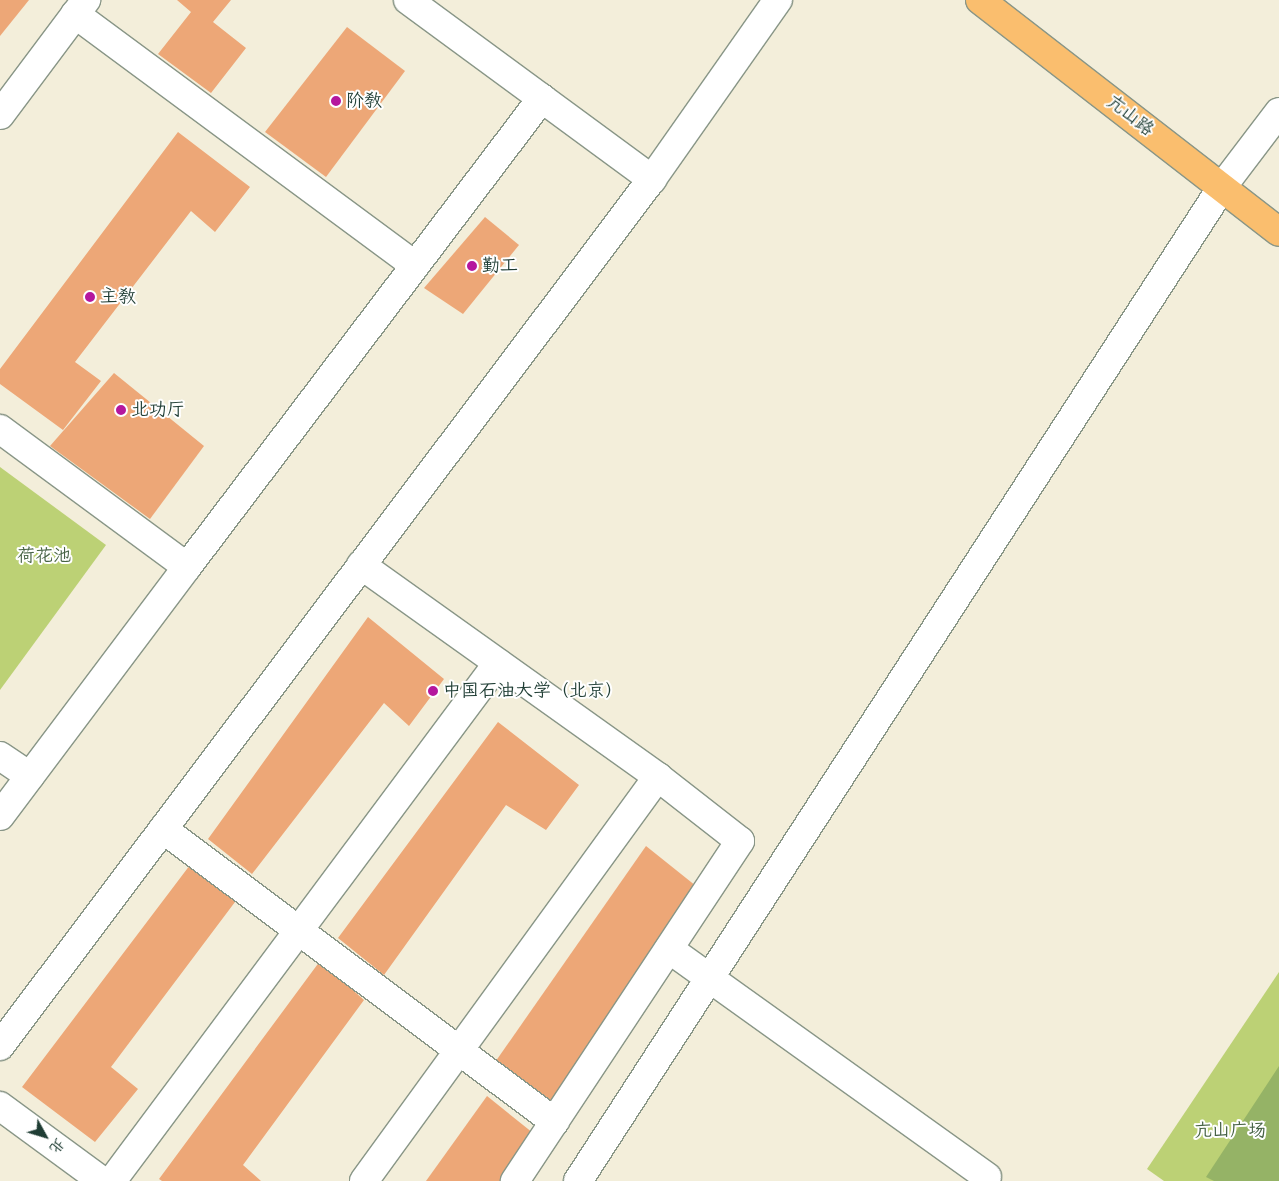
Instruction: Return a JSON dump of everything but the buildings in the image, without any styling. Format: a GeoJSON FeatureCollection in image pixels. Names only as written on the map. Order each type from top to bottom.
{"type":"FeatureCollection","features":[{"type":"Feature","properties":{"kind":"main road","name":"亢山路"},"geometry":{"type":"LineString","coordinates":[[980,0],[1279,232]]}},
{"type":"Feature","properties":{"kind":"street"},"geometry":{"type":"LineString","coordinates":[[408,0],[652,179]]}},
{"type":"Feature","properties":{"kind":"street"},"geometry":{"type":"LineString","coordinates":[[0,1046],[652,179],[778,0]]}},
{"type":"Feature","properties":{"kind":"street"},"geometry":{"type":"LineString","coordinates":[[0,115],[80,7],[415,266]]}},
{"type":"Feature","properties":{"kind":"street"},"geometry":{"type":"LineString","coordinates":[[0,816],[542,98]]}},
{"type":"Feature","properties":{"kind":"street"},"geometry":{"type":"LineString","coordinates":[[578,1181],[1222,187],[1279,112]]}},
{"type":"Feature","properties":{"kind":"street"},"geometry":{"type":"LineString","coordinates":[[0,429],[187,567]]}},
{"type":"Feature","properties":{"kind":"street"},"geometry":{"type":"LineString","coordinates":[[362,565],[658,777],[740,840],[515,1181]]}},
{"type":"Feature","properties":{"kind":"street"},"geometry":{"type":"LineString","coordinates":[[112,1181],[498,663]]}},
{"type":"Feature","properties":{"kind":"street"},"geometry":{"type":"LineString","coordinates":[[0,756],[30,776]]}},
{"type":"Feature","properties":{"kind":"street"},"geometry":{"type":"LineString","coordinates":[[364,1181],[658,777]]}},
{"type":"Feature","properties":{"kind":"street"},"geometry":{"type":"LineString","coordinates":[[163,830],[554,1122]]}},
{"type":"Feature","properties":{"kind":"street"},"geometry":{"type":"LineString","coordinates":[[668,949],[987,1178]]}},
{"type":"Feature","properties":{"kind":"street"},"geometry":{"type":"LineString","coordinates":[[0,1106],[102,1181]]}},
{"type":"Feature","properties":{"kind":"green space","name":"荷花池"},"geometry":{"type":"Polygon","coordinates":[[[0,467],[106,545],[0,690],[0,467]]]}},
{"type":"Feature","properties":{"kind":"green space","name":"亢山广场"},"geometry":{"type":"Polygon","coordinates":[[[1279,972],[1279,1181],[1164,1181],[1147,1169],[1279,972]]]}},
{"type":"Feature","properties":{"kind":"green space"},"geometry":{"type":"Polygon","coordinates":[[[1279,1066],[1279,1181],[1214,1181],[1206,1177],[1279,1066]]]}},
{"type":"Feature","properties":{"kind":"place","name":"阶教"},"geometry":{"type":"Point","coordinates":[336,101]}},
{"type":"Feature","properties":{"kind":"place","name":"勤工"},"geometry":{"type":"Point","coordinates":[472,266]}},
{"type":"Feature","properties":{"kind":"place","name":"主教"},"geometry":{"type":"Point","coordinates":[90,297]}},
{"type":"Feature","properties":{"kind":"place","name":"北功厅"},"geometry":{"type":"Point","coordinates":[121,410]}},
{"type":"Feature","properties":{"kind":"place","name":"中国石油大学（北京）"},"geometry":{"type":"Point","coordinates":[433,691]}}]}
